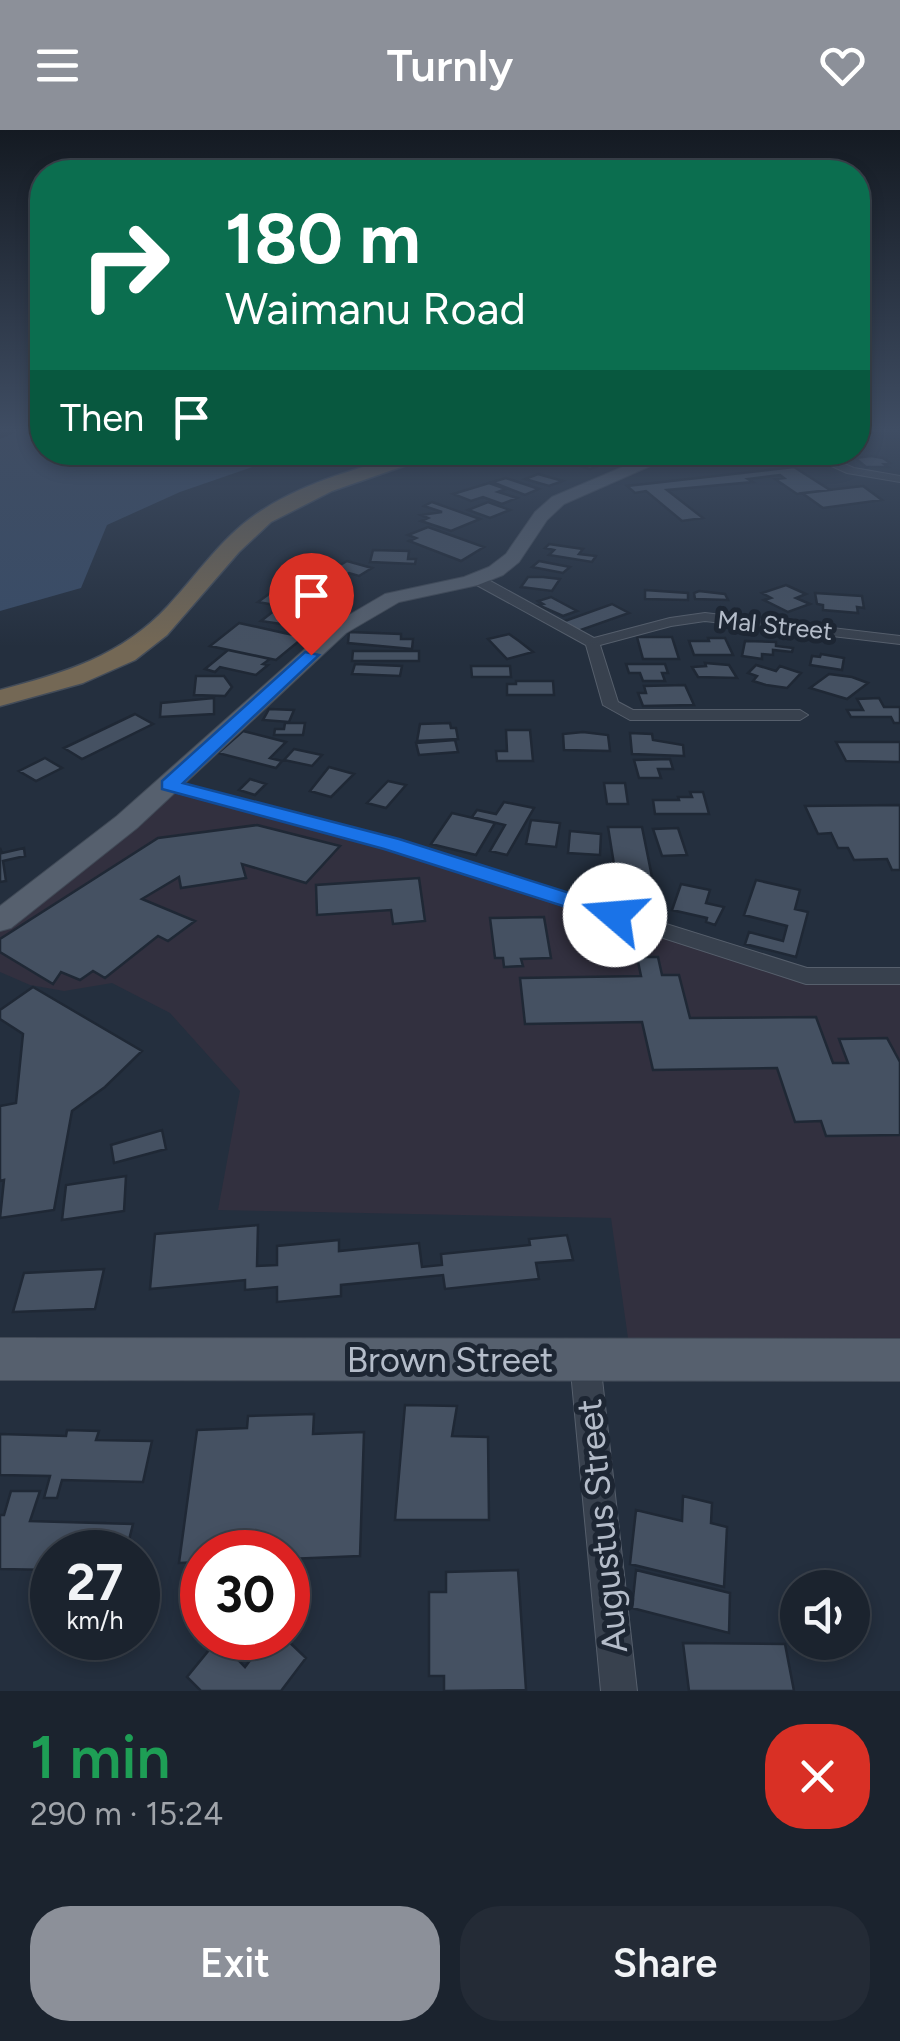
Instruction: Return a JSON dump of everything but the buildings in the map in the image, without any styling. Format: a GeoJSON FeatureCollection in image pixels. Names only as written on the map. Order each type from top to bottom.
{"type":"FeatureCollection","features":[{"type":"Feature","properties":{"kind":"highway"},"geometry":{"type":"LineString","coordinates":[[0,698],[66,680],[140,646],[225,552],[293,501]]}},
{"type":"Feature","properties":{"kind":"main road"},"geometry":{"type":"LineString","coordinates":[[0,921],[169,785],[339,629],[366,610],[424,590],[478,580],[515,559],[532,526],[556,501]]}},
{"type":"Feature","properties":{"kind":"main road","name":"Brown Street"},"geometry":{"type":"LineString","coordinates":[[0,1359],[900,1360]]}},
{"type":"Feature","properties":{"kind":"street"},"geometry":{"type":"LineString","coordinates":[[478,580],[592,643],[611,705],[630,715],[800,715]]}},
{"type":"Feature","properties":{"kind":"street","name":"Mal Street"},"geometry":{"type":"LineString","coordinates":[[592,643],[705,617],[900,640]]}},
{"type":"Feature","properties":{"kind":"street"},"geometry":{"type":"LineString","coordinates":[[169,785],[391,844],[806,976],[900,976]]}},
{"type":"Feature","properties":{"kind":"street","name":"Augustus Street"},"geometry":{"type":"LineString","coordinates":[[585,1362],[619,1691]]}},
{"type":"Feature","properties":{"kind":"shaded area"},"geometry":{"type":"Polygon","coordinates":[[[164,789],[390,850],[804,982],[900,981],[900,1344],[629,1345],[611,1218],[218,1210],[240,1091],[170,1013],[112,983],[64,991],[30,985],[0,972],[0,928],[164,789]]]}},
{"type":"Feature","properties":{"kind":"water"},"geometry":{"type":"Polygon","coordinates":[[[0,501],[160,501],[107,525],[81,588],[0,611],[0,501]]]}},
{"type":"Feature","properties":{"kind":"route"},"geometry":{"type":"LineString","coordinates":[[311,655],[169,785],[391,844],[615,915]]}}]}
